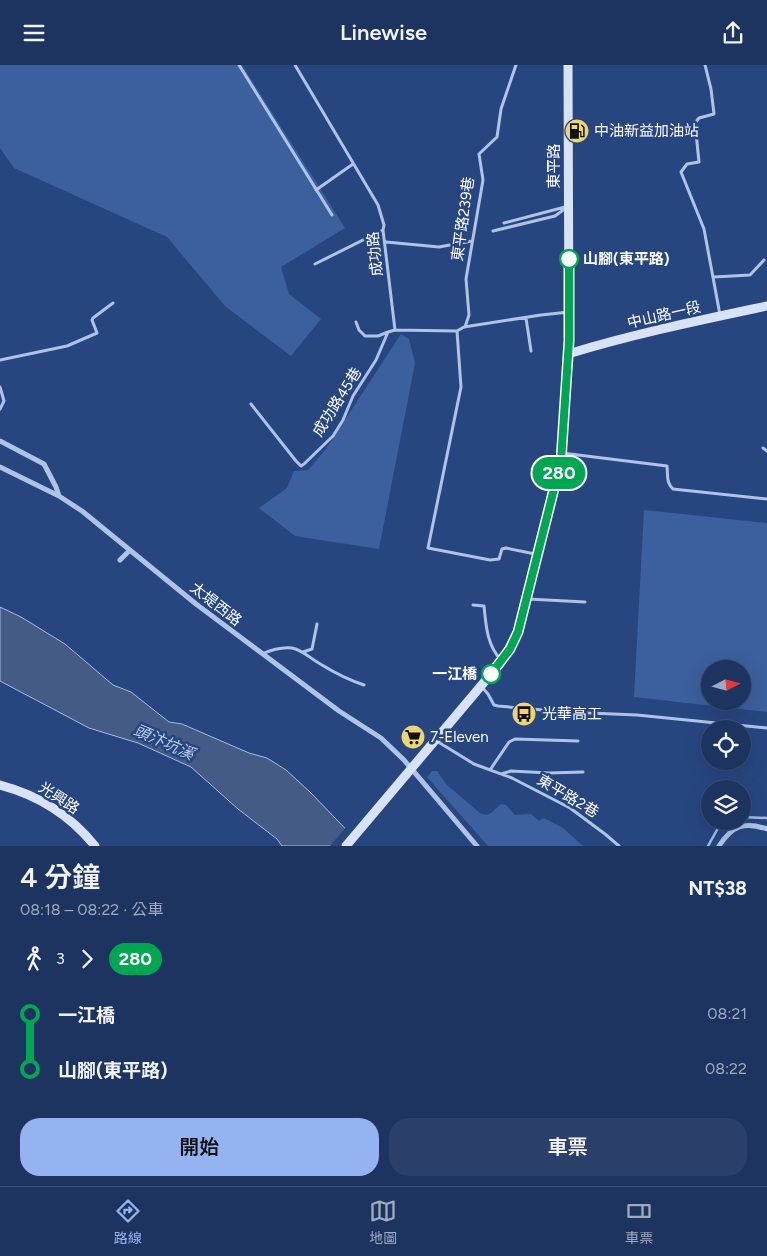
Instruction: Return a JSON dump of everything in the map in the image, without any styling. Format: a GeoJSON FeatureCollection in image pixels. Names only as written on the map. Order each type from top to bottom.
{"type":"FeatureCollection","features":[{"type":"Feature","properties":{"kind":"main road","name":"東平路"},"geometry":{"type":"LineString","coordinates":[[411,769],[502,661],[518,632],[560,469],[570,312],[568,65]]}},
{"type":"Feature","properties":{"kind":"main road","name":"中山路一段"},"geometry":{"type":"LineString","coordinates":[[568,354],[606,343],[767,306]]}},
{"type":"Feature","properties":{"kind":"main road"},"geometry":{"type":"LineString","coordinates":[[346,846],[411,769]]}},
{"type":"Feature","properties":{"kind":"main road","name":"光興路"},"geometry":{"type":"LineString","coordinates":[[0,785],[30,795],[65,816],[83,831],[95,846]]}},
{"type":"Feature","properties":{"kind":"street"},"geometry":{"type":"LineString","coordinates":[[0,441],[44,464],[60,496]]}},
{"type":"Feature","properties":{"kind":"street","name":"太堤西路"},"geometry":{"type":"LineString","coordinates":[[0,467],[60,496],[82,511],[196,604],[261,654],[338,711],[380,739],[397,753],[477,846]]}},
{"type":"Feature","properties":{"kind":"street"},"geometry":{"type":"LineString","coordinates":[[120,560],[130,550]]}},
{"type":"Feature","properties":{"kind":"street"},"geometry":{"type":"LineString","coordinates":[[0,781],[12,788]]}},
{"type":"Feature","properties":{"kind":"street"},"geometry":{"type":"LineString","coordinates":[[719,846],[727,834],[734,828],[756,826],[767,829]]}},
{"type":"Feature","properties":{"kind":"lane"},"geometry":{"type":"LineString","coordinates":[[239,65],[332,215]]}},
{"type":"Feature","properties":{"kind":"lane","name":"成功路"},"geometry":{"type":"LineString","coordinates":[[295,65],[378,205],[384,225],[383,230],[386,242],[395,330]]}},
{"type":"Feature","properties":{"kind":"lane","name":"東平路239巷"},"geometry":{"type":"LineString","coordinates":[[464,327],[470,315],[466,279],[482,181],[479,153],[497,137],[501,109],[516,65]]}},
{"type":"Feature","properties":{"kind":"lane"},"geometry":{"type":"LineString","coordinates":[[705,65],[711,89],[714,114],[699,118],[695,123],[699,162],[687,164],[682,172],[704,229],[720,316]]}},
{"type":"Feature","properties":{"kind":"lane"},"geometry":{"type":"LineString","coordinates":[[316,190],[352,164]]}},
{"type":"Feature","properties":{"kind":"lane","name":"東平路"},"geometry":{"type":"LineString","coordinates":[[504,223],[568,206]]}},
{"type":"Feature","properties":{"kind":"lane","name":"東平路"},"geometry":{"type":"LineString","coordinates":[[493,231],[555,216],[568,206]]}},
{"type":"Feature","properties":{"kind":"lane"},"geometry":{"type":"LineString","coordinates":[[315,264],[383,230]]}},
{"type":"Feature","properties":{"kind":"lane"},"geometry":{"type":"LineString","coordinates":[[386,242],[439,247],[472,241]]}},
{"type":"Feature","properties":{"kind":"lane"},"geometry":{"type":"LineString","coordinates":[[714,277],[750,275],[764,260]]}},
{"type":"Feature","properties":{"kind":"lane"},"geometry":{"type":"LineString","coordinates":[[0,360],[67,346],[97,333],[92,320],[112,303]]}},
{"type":"Feature","properties":{"kind":"lane"},"geometry":{"type":"LineString","coordinates":[[356,322],[359,330],[365,336],[378,336],[395,330],[457,331],[464,327],[570,312]]}},
{"type":"Feature","properties":{"kind":"lane"},"geometry":{"type":"LineString","coordinates":[[526,317],[531,351]]}},
{"type":"Feature","properties":{"kind":"lane"},"geometry":{"type":"LineString","coordinates":[[457,331],[461,387],[428,548],[490,560],[499,559],[502,549],[506,548],[539,555]]}},
{"type":"Feature","properties":{"kind":"lane","name":"成功路45巷"},"geometry":{"type":"LineString","coordinates":[[251,404],[301,466],[333,436],[343,420],[353,396],[376,360],[388,332]]}},
{"type":"Feature","properties":{"kind":"lane"},"geometry":{"type":"LineString","coordinates":[[0,387],[4,401],[0,409]]}},
{"type":"Feature","properties":{"kind":"lane"},"geometry":{"type":"LineString","coordinates":[[763,448],[767,451]]}},
{"type":"Feature","properties":{"kind":"lane"},"geometry":{"type":"LineString","coordinates":[[562,453],[668,466],[668,482],[669,486],[673,489],[767,499]]}},
{"type":"Feature","properties":{"kind":"lane"},"geometry":{"type":"LineString","coordinates":[[527,599],[585,602]]}},
{"type":"Feature","properties":{"kind":"lane"},"geometry":{"type":"LineString","coordinates":[[473,605],[484,606],[490,642],[494,652],[502,661]]}},
{"type":"Feature","properties":{"kind":"lane"},"geometry":{"type":"LineString","coordinates":[[302,652],[312,649],[318,624]]}},
{"type":"Feature","properties":{"kind":"lane"},"geometry":{"type":"LineString","coordinates":[[261,654],[276,649],[292,648],[302,652],[321,665],[364,685]]}},
{"type":"Feature","properties":{"kind":"lane"},"geometry":{"type":"LineString","coordinates":[[480,686],[494,705],[498,706],[566,712],[636,715],[767,727]]}},
{"type":"Feature","properties":{"kind":"lane"},"geometry":{"type":"LineString","coordinates":[[490,770],[509,742],[515,739],[578,741]]}},
{"type":"Feature","properties":{"kind":"lane","name":"東平路2巷"},"geometry":{"type":"LineString","coordinates":[[435,740],[474,764],[512,778],[570,808],[619,846]]}},
{"type":"Feature","properties":{"kind":"lane","name":"東平路2巷"},"geometry":{"type":"LineString","coordinates":[[501,774],[511,771],[583,772]]}},
{"type":"Feature","properties":{"kind":"shaded area"},"geometry":{"type":"Polygon","coordinates":[[[0,65],[242,65],[345,228],[281,267],[289,294],[321,319],[291,356],[225,306],[167,237],[14,168],[0,148],[0,65]]]}},
{"type":"Feature","properties":{"kind":"shaded area"},"geometry":{"type":"Polygon","coordinates":[[[401,334],[409,339],[415,363],[379,549],[295,536],[259,508],[287,488],[294,471],[308,470],[326,449],[401,334]]]}},
{"type":"Feature","properties":{"kind":"shaded area"},"geometry":{"type":"Polygon","coordinates":[[[644,510],[767,523],[767,712],[749,710],[751,710],[751,660],[701,660],[701,705],[634,697],[644,510]]]}},
{"type":"Feature","properties":{"kind":"shaded area"},"geometry":{"type":"Polygon","coordinates":[[[432,771],[437,771],[447,785],[480,813],[486,815],[501,804],[506,805],[515,815],[531,814],[539,821],[544,818],[563,828],[583,846],[488,846],[427,777],[432,771]]]}},
{"type":"Feature","properties":{"kind":"water","name":"頭汴坑溪"},"geometry":{"type":"Polygon","coordinates":[[[0,607],[21,617],[65,644],[113,685],[131,692],[169,722],[182,724],[249,753],[267,758],[286,770],[362,846],[282,846],[277,839],[238,809],[191,767],[138,743],[89,728],[0,681],[0,607]]]}},
{"type":"Feature","properties":{"kind":"pier"},"geometry":{"type":"Polygon","coordinates":[[[346,827],[363,844],[362,846],[330,846],[346,827]]]}},
{"type":"Feature","properties":{"kind":"waterway"},"geometry":{"type":"LineString","coordinates":[[751,817],[767,818]]}},
{"type":"Feature","properties":{"kind":"waterway"},"geometry":{"type":"LineString","coordinates":[[708,846],[717,830]]}},
{"type":"Feature","properties":{"kind":"bus line","name":"280"},"geometry":{"type":"LineString","coordinates":[[491,674],[510,649],[518,632],[560,469],[569,341],[569,259]]}},
{"type":"Feature","properties":{"kind":"place","name":"中油新益加油站"},"geometry":{"type":"Point","coordinates":[577,131]}},
{"type":"Feature","properties":{"kind":"place","name":"山腳(東平路)"},"geometry":{"type":"Point","coordinates":[569,259]}},
{"type":"Feature","properties":{"kind":"place","name":"一江橋"},"geometry":{"type":"Point","coordinates":[491,674]}},
{"type":"Feature","properties":{"kind":"place","name":"光華高工"},"geometry":{"type":"Point","coordinates":[524,714]}},
{"type":"Feature","properties":{"kind":"place","name":"7-Eleven"},"geometry":{"type":"Point","coordinates":[413,737]}}]}
